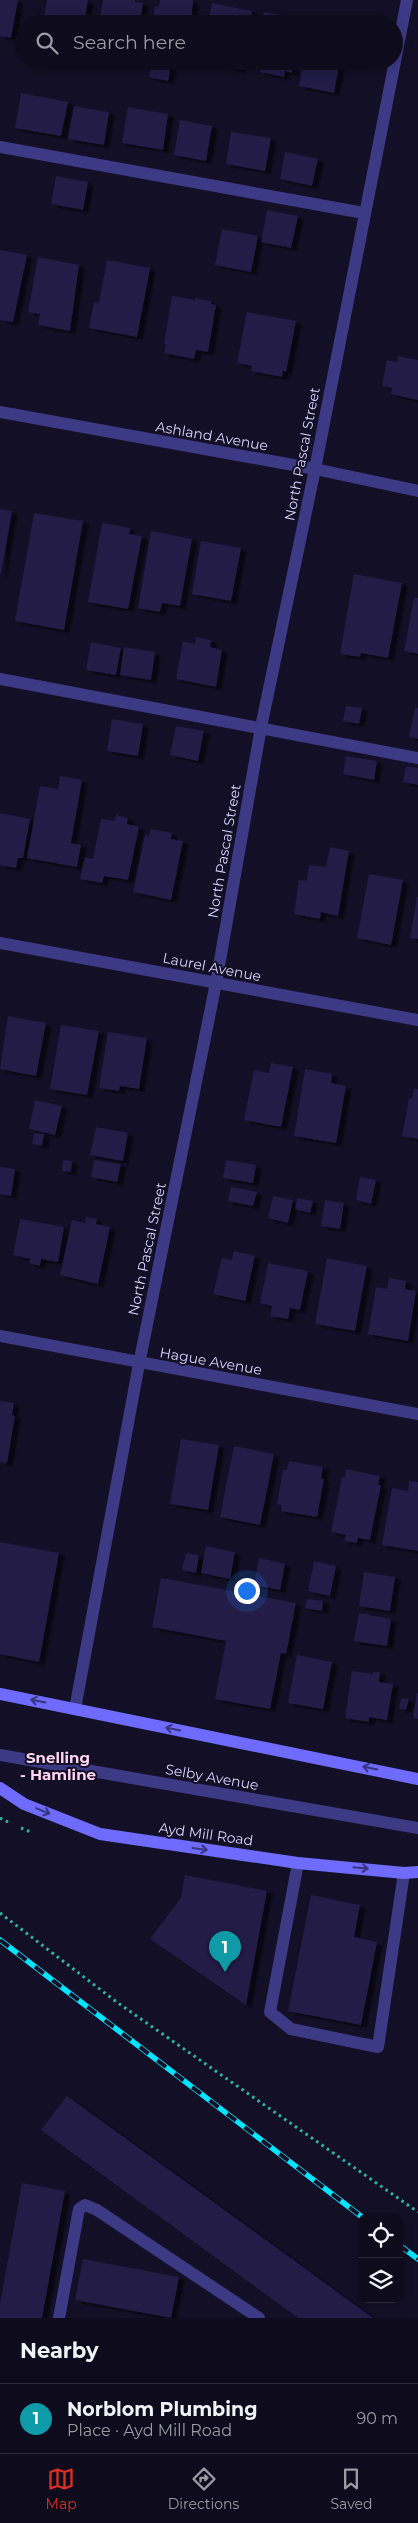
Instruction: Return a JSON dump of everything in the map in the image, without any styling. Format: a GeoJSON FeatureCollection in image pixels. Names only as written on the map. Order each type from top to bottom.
{"type":"FeatureCollection","features":[{"type":"Feature","properties":{"kind":"main road"},"geometry":{"type":"LineString","coordinates":[[0,1694],[418,1778]]}},
{"type":"Feature","properties":{"kind":"main road","name":"Ayd Mill Road"},"geometry":{"type":"LineString","coordinates":[[0,1788],[24,1804],[100,1834],[298,1863],[404,1873],[418,1872]]}},
{"type":"Feature","properties":{"kind":"street","name":"North Pascal Street"},"geometry":{"type":"LineString","coordinates":[[403,20],[407,0]]}},
{"type":"Feature","properties":{"kind":"street","name":"North Pascal Street"},"geometry":{"type":"LineString","coordinates":[[75,1709],[139,1364],[216,983],[261,727],[315,468],[393,70]]}},
{"type":"Feature","properties":{"kind":"street"},"geometry":{"type":"LineString","coordinates":[[0,146],[364,213]]}},
{"type":"Feature","properties":{"kind":"street","name":"Ashland Avenue"},"geometry":{"type":"LineString","coordinates":[[0,412],[315,468],[418,491]]}},
{"type":"Feature","properties":{"kind":"street"},"geometry":{"type":"LineString","coordinates":[[0,679],[418,758]]}},
{"type":"Feature","properties":{"kind":"street","name":"Laurel Avenue"},"geometry":{"type":"LineString","coordinates":[[0,943],[418,1020]]}},
{"type":"Feature","properties":{"kind":"street","name":"Hague Avenue"},"geometry":{"type":"LineString","coordinates":[[0,1336],[139,1364],[418,1414]]}},
{"type":"Feature","properties":{"kind":"street","name":"Selby Avenue"},"geometry":{"type":"LineString","coordinates":[[0,1755],[418,1828]]}},
{"type":"Feature","properties":{"kind":"street"},"geometry":{"type":"LineString","coordinates":[[298,1863],[270,2012],[291,2029],[378,2047],[404,1873]]}},
{"type":"Feature","properties":{"kind":"street"},"geometry":{"type":"LineString","coordinates":[[59,2318],[79,2209],[84,2205],[97,2210],[259,2318]]}},
{"type":"Feature","properties":{"kind":"path"},"geometry":{"type":"LineString","coordinates":[[0,1913],[118,2003],[418,2212]]}},
{"type":"Feature","properties":{"kind":"building"},"geometry":{"type":"Polygon","coordinates":[[[0,0],[18,0],[11,38],[0,36],[0,0]]]}},
{"type":"Feature","properties":{"kind":"building"},"geometry":{"type":"Polygon","coordinates":[[[47,0],[88,0],[86,15],[44,15],[47,0]]]}},
{"type":"Feature","properties":{"kind":"building"},"geometry":{"type":"Polygon","coordinates":[[[103,0],[135,0],[135,2],[143,3],[141,15],[100,15],[103,0]]]}},
{"type":"Feature","properties":{"kind":"building"},"geometry":{"type":"Polygon","coordinates":[[[160,0],[193,0],[192,15],[154,15],[155,6],[159,7],[160,0]]]}},
{"type":"Feature","properties":{"kind":"building"},"geometry":{"type":"Polygon","coordinates":[[[212,3],[252,11],[251,15],[210,15],[212,3]]]}},
{"type":"Feature","properties":{"kind":"building"},"geometry":{"type":"Polygon","coordinates":[[[264,12],[281,15],[263,15],[264,12]]]}},
{"type":"Feature","properties":{"kind":"building"},"geometry":{"type":"Polygon","coordinates":[[[150,70],[170,70],[168,81],[149,77],[150,70]]]}},
{"type":"Feature","properties":{"kind":"building"},"geometry":{"type":"Polygon","coordinates":[[[260,70],[292,70],[292,73],[285,71],[284,77],[260,72],[260,70]]]}},
{"type":"Feature","properties":{"kind":"building"},"geometry":{"type":"Polygon","coordinates":[[[302,70],[338,70],[334,93],[299,86],[302,70]]]}},
{"type":"Feature","properties":{"kind":"building"},"geometry":{"type":"Polygon","coordinates":[[[21,93],[68,102],[61,136],[15,128],[21,93]]]}},
{"type":"Feature","properties":{"kind":"building"},"geometry":{"type":"Polygon","coordinates":[[[74,106],[109,112],[104,145],[68,139],[74,106]]]}},
{"type":"Feature","properties":{"kind":"building"},"geometry":{"type":"Polygon","coordinates":[[[128,107],[168,114],[163,150],[122,143],[128,107]]]}},
{"type":"Feature","properties":{"kind":"building"},"geometry":{"type":"Polygon","coordinates":[[[180,120],[212,126],[206,161],[174,155],[180,120]]]}},
{"type":"Feature","properties":{"kind":"building"},"geometry":{"type":"Polygon","coordinates":[[[231,132],[271,138],[265,171],[226,164],[231,132]]]}},
{"type":"Feature","properties":{"kind":"building"},"geometry":{"type":"Polygon","coordinates":[[[285,152],[318,159],[312,186],[280,179],[285,152]]]}},
{"type":"Feature","properties":{"kind":"building"},"geometry":{"type":"Polygon","coordinates":[[[56,176],[88,182],[83,210],[51,204],[56,176]]]}},
{"type":"Feature","properties":{"kind":"building"},"geometry":{"type":"Polygon","coordinates":[[[267,210],[298,216],[291,248],[261,242],[267,210]]]}},
{"type":"Feature","properties":{"kind":"building"},"geometry":{"type":"Polygon","coordinates":[[[222,229],[258,236],[251,272],[215,265],[222,229]]]}},
{"type":"Feature","properties":{"kind":"building"},"geometry":{"type":"Polygon","coordinates":[[[0,250],[27,255],[13,322],[0,320],[0,250]]]}},
{"type":"Feature","properties":{"kind":"building"},"geometry":{"type":"Polygon","coordinates":[[[38,257],[79,265],[70,331],[38,325],[40,314],[28,312],[38,257]]]}},
{"type":"Feature","properties":{"kind":"building"},"geometry":{"type":"Polygon","coordinates":[[[107,260],[150,268],[137,337],[89,328],[94,302],[99,303],[107,260]]]}},
{"type":"Feature","properties":{"kind":"building"},"geometry":{"type":"Polygon","coordinates":[[[172,296],[211,301],[211,304],[216,305],[208,352],[196,350],[194,359],[164,353],[172,296]]]}},
{"type":"Feature","properties":{"kind":"building"},"geometry":{"type":"Polygon","coordinates":[[[247,312],[296,321],[286,372],[283,371],[282,377],[251,371],[252,366],[237,363],[247,312]]]}},
{"type":"Feature","properties":{"kind":"building"},"geometry":{"type":"Polygon","coordinates":[[[398,356],[418,360],[418,400],[391,394],[392,388],[382,386],[387,360],[397,362],[398,356]]]}},
{"type":"Feature","properties":{"kind":"building"},"geometry":{"type":"Polygon","coordinates":[[[0,509],[12,511],[1,574],[0,574],[0,509]]]}},
{"type":"Feature","properties":{"kind":"building"},"geometry":{"type":"Polygon","coordinates":[[[34,513],[83,521],[64,630],[15,621],[34,513]]]}},
{"type":"Feature","properties":{"kind":"building"},"geometry":{"type":"Polygon","coordinates":[[[102,523],[130,528],[129,534],[142,536],[128,609],[88,602],[102,523]]]}},
{"type":"Feature","properties":{"kind":"building"},"geometry":{"type":"Polygon","coordinates":[[[151,531],[192,539],[180,606],[162,603],[160,612],[138,608],[151,531]]]}},
{"type":"Feature","properties":{"kind":"building"},"geometry":{"type":"Polygon","coordinates":[[[201,541],[241,548],[231,601],[192,594],[201,541]]]}},
{"type":"Feature","properties":{"kind":"building"},"geometry":{"type":"Polygon","coordinates":[[[354,574],[402,583],[388,658],[361,653],[360,657],[340,654],[354,574]]]}},
{"type":"Feature","properties":{"kind":"building"},"geometry":{"type":"Polygon","coordinates":[[[414,598],[418,598],[418,654],[404,651],[414,598]]]}},
{"type":"Feature","properties":{"kind":"building"},"geometry":{"type":"Polygon","coordinates":[[[196,637],[211,640],[210,647],[222,650],[216,687],[176,679],[183,641],[195,644],[196,637]]]}},
{"type":"Feature","properties":{"kind":"building"},"geometry":{"type":"Polygon","coordinates":[[[91,642],[121,648],[116,675],[86,670],[91,642]]]}},
{"type":"Feature","properties":{"kind":"building"},"geometry":{"type":"Polygon","coordinates":[[[124,647],[155,652],[151,680],[120,675],[124,647]]]}},
{"type":"Feature","properties":{"kind":"building"},"geometry":{"type":"Polygon","coordinates":[[[346,706],[362,708],[359,724],[343,721],[346,706]]]}},
{"type":"Feature","properties":{"kind":"building"},"geometry":{"type":"Polygon","coordinates":[[[415,708],[418,708],[418,739],[409,737],[415,708]]]}},
{"type":"Feature","properties":{"kind":"building"},"geometry":{"type":"Polygon","coordinates":[[[112,719],[143,724],[138,756],[107,751],[112,719]]]}},
{"type":"Feature","properties":{"kind":"building"},"geometry":{"type":"Polygon","coordinates":[[[176,726],[204,731],[198,761],[170,755],[176,726]]]}},
{"type":"Feature","properties":{"kind":"building"},"geometry":{"type":"Polygon","coordinates":[[[346,756],[377,761],[374,780],[343,774],[346,756]]]}},
{"type":"Feature","properties":{"kind":"building"},"geometry":{"type":"Polygon","coordinates":[[[406,766],[418,768],[418,785],[403,782],[406,766]]]}},
{"type":"Feature","properties":{"kind":"building"},"geometry":{"type":"Polygon","coordinates":[[[60,776],[82,780],[71,843],[81,845],[77,867],[27,858],[40,786],[58,789],[60,776]]]}},
{"type":"Feature","properties":{"kind":"building"},"geometry":{"type":"Polygon","coordinates":[[[0,813],[30,819],[23,858],[18,858],[16,868],[0,865],[0,813]]]}},
{"type":"Feature","properties":{"kind":"building"},"geometry":{"type":"Polygon","coordinates":[[[116,815],[128,818],[127,824],[139,827],[128,880],[104,876],[102,883],[80,879],[85,857],[93,859],[101,819],[114,821],[116,815]]]}},
{"type":"Feature","properties":{"kind":"building"},"geometry":{"type":"Polygon","coordinates":[[[151,829],[172,833],[171,839],[183,841],[171,900],[133,892],[145,835],[149,836],[151,829]]]}},
{"type":"Feature","properties":{"kind":"building"},"geometry":{"type":"Polygon","coordinates":[[[330,847],[349,851],[338,916],[321,912],[320,919],[294,914],[299,880],[307,881],[309,865],[326,867],[330,847]]]}},
{"type":"Feature","properties":{"kind":"building"},"geometry":{"type":"Polygon","coordinates":[[[369,874],[403,880],[391,945],[357,938],[369,874]]]}},
{"type":"Feature","properties":{"kind":"building"},"geometry":{"type":"Polygon","coordinates":[[[418,897],[418,939],[410,938],[418,897]]]}},
{"type":"Feature","properties":{"kind":"building"},"geometry":{"type":"Polygon","coordinates":[[[8,1016],[46,1023],[36,1076],[0,1069],[8,1016]]]}},
{"type":"Feature","properties":{"kind":"building"},"geometry":{"type":"Polygon","coordinates":[[[61,1025],[99,1031],[87,1095],[50,1089],[61,1025]]]}},
{"type":"Feature","properties":{"kind":"building"},"geometry":{"type":"Polygon","coordinates":[[[108,1032],[147,1038],[139,1089],[120,1086],[119,1091],[99,1088],[108,1032]]]}},
{"type":"Feature","properties":{"kind":"building"},"geometry":{"type":"Polygon","coordinates":[[[271,1063],[293,1067],[281,1127],[244,1120],[254,1070],[269,1073],[271,1063]]]}},
{"type":"Feature","properties":{"kind":"building"},"geometry":{"type":"Polygon","coordinates":[[[305,1069],[332,1074],[331,1083],[346,1086],[336,1143],[294,1136],[305,1069]]]}},
{"type":"Feature","properties":{"kind":"building"},"geometry":{"type":"Polygon","coordinates":[[[414,1089],[418,1089],[418,1139],[402,1136],[409,1099],[412,1099],[414,1089]]]}},
{"type":"Feature","properties":{"kind":"building"},"geometry":{"type":"Polygon","coordinates":[[[35,1100],[62,1106],[55,1135],[29,1129],[35,1100]]]}},
{"type":"Feature","properties":{"kind":"building"},"geometry":{"type":"Polygon","coordinates":[[[96,1127],[128,1133],[123,1161],[90,1155],[96,1127]]]}},
{"type":"Feature","properties":{"kind":"building"},"geometry":{"type":"Polygon","coordinates":[[[34,1133],[44,1134],[42,1146],[32,1144],[34,1133]]]}},
{"type":"Feature","properties":{"kind":"building"},"geometry":{"type":"Polygon","coordinates":[[[63,1160],[72,1161],[71,1172],[62,1171],[63,1160]]]}},
{"type":"Feature","properties":{"kind":"building"},"geometry":{"type":"Polygon","coordinates":[[[94,1160],[121,1164],[117,1182],[91,1177],[94,1160]]]}},
{"type":"Feature","properties":{"kind":"building"},"geometry":{"type":"Polygon","coordinates":[[[226,1160],[256,1165],[253,1183],[223,1178],[226,1160]]]}},
{"type":"Feature","properties":{"kind":"building"},"geometry":{"type":"Polygon","coordinates":[[[0,1167],[15,1169],[11,1196],[0,1194],[0,1167]]]}},
{"type":"Feature","properties":{"kind":"building"},"geometry":{"type":"Polygon","coordinates":[[[360,1177],[376,1180],[371,1204],[356,1200],[360,1177]]]}},
{"type":"Feature","properties":{"kind":"building"},"geometry":{"type":"Polygon","coordinates":[[[231,1187],[257,1192],[253,1206],[228,1201],[231,1187]]]}},
{"type":"Feature","properties":{"kind":"building"},"geometry":{"type":"Polygon","coordinates":[[[273,1196],[293,1200],[288,1223],[268,1218],[273,1196]]]}},
{"type":"Feature","properties":{"kind":"building"},"geometry":{"type":"Polygon","coordinates":[[[297,1198],[313,1201],[310,1213],[295,1209],[297,1198]]]}},
{"type":"Feature","properties":{"kind":"building"},"geometry":{"type":"Polygon","coordinates":[[[325,1200],[344,1203],[340,1229],[321,1226],[325,1200]]]}},
{"type":"Feature","properties":{"kind":"building"},"geometry":{"type":"Polygon","coordinates":[[[86,1217],[97,1219],[96,1224],[110,1227],[98,1284],[60,1275],[72,1220],[85,1223],[86,1217]]]}},
{"type":"Feature","properties":{"kind":"building"},"geometry":{"type":"Polygon","coordinates":[[[20,1219],[64,1227],[58,1262],[41,1259],[40,1266],[29,1263],[30,1259],[13,1255],[20,1219]]]}},
{"type":"Feature","properties":{"kind":"building"},"geometry":{"type":"Polygon","coordinates":[[[234,1251],[255,1256],[245,1301],[213,1294],[222,1258],[232,1260],[234,1251]]]}},
{"type":"Feature","properties":{"kind":"building"},"geometry":{"type":"Polygon","coordinates":[[[327,1258],[367,1266],[355,1331],[315,1324],[327,1258]]]}},
{"type":"Feature","properties":{"kind":"building"},"geometry":{"type":"Polygon","coordinates":[[[268,1263],[308,1271],[300,1310],[290,1308],[288,1319],[270,1316],[272,1306],[260,1303],[268,1263]]]}},
{"type":"Feature","properties":{"kind":"building"},"geometry":{"type":"Polygon","coordinates":[[[389,1278],[406,1281],[405,1289],[416,1291],[408,1341],[368,1334],[376,1287],[387,1289],[389,1278]]]}},
{"type":"Feature","properties":{"kind":"building"},"geometry":{"type":"Polygon","coordinates":[[[0,1401],[14,1403],[12,1415],[15,1416],[7,1463],[0,1462],[0,1401]]]}},
{"type":"Feature","properties":{"kind":"building"},"geometry":{"type":"Polygon","coordinates":[[[181,1439],[219,1445],[208,1510],[170,1504],[181,1439]]]}},
{"type":"Feature","properties":{"kind":"building"},"geometry":{"type":"Polygon","coordinates":[[[234,1446],[274,1454],[260,1525],[220,1517],[234,1446]]]}},
{"type":"Feature","properties":{"kind":"building"},"geometry":{"type":"Polygon","coordinates":[[[289,1461],[323,1467],[321,1478],[324,1479],[317,1517],[281,1511],[282,1505],[277,1504],[283,1470],[287,1470],[289,1461]]]}},
{"type":"Feature","properties":{"kind":"building"},"geometry":{"type":"Polygon","coordinates":[[[346,1469],[380,1476],[378,1485],[381,1485],[370,1540],[358,1538],[357,1543],[344,1541],[346,1535],[331,1532],[342,1477],[345,1478],[346,1469]]]}},
{"type":"Feature","properties":{"kind":"building"},"geometry":{"type":"Polygon","coordinates":[[[409,1481],[418,1482],[418,1551],[382,1545],[392,1488],[408,1491],[409,1481]]]}},
{"type":"Feature","properties":{"kind":"building"},"geometry":{"type":"Polygon","coordinates":[[[0,1542],[59,1553],[39,1662],[0,1654],[0,1542]]]}},
{"type":"Feature","properties":{"kind":"building"},"geometry":{"type":"Polygon","coordinates":[[[206,1546],[235,1552],[230,1579],[201,1573],[206,1546]]]}},
{"type":"Feature","properties":{"kind":"building"},"geometry":{"type":"Polygon","coordinates":[[[186,1553],[199,1555],[196,1573],[182,1570],[186,1553]]]}},
{"type":"Feature","properties":{"kind":"building"},"geometry":{"type":"Polygon","coordinates":[[[259,1558],[285,1564],[280,1590],[254,1585],[259,1558]]]}},
{"type":"Feature","properties":{"kind":"building"},"geometry":{"type":"Polygon","coordinates":[[[314,1561],[336,1566],[330,1596],[308,1591],[314,1561]]]}},
{"type":"Feature","properties":{"kind":"building"},"geometry":{"type":"Polygon","coordinates":[[[364,1572],[395,1577],[390,1611],[359,1606],[364,1572]]]}},
{"type":"Feature","properties":{"kind":"building"},"geometry":{"type":"Polygon","coordinates":[[[161,1578],[296,1603],[286,1654],[281,1653],[270,1709],[215,1699],[226,1641],[152,1627],[161,1578]]]}},
{"type":"Feature","properties":{"kind":"building"},"geometry":{"type":"Polygon","coordinates":[[[307,1599],[323,1601],[322,1611],[305,1608],[307,1599]]]}},
{"type":"Feature","properties":{"kind":"building"},"geometry":{"type":"Polygon","coordinates":[[[359,1613],[391,1619],[387,1646],[354,1641],[359,1613]]]}},
{"type":"Feature","properties":{"kind":"building"},"geometry":{"type":"Polygon","coordinates":[[[297,1655],[332,1662],[323,1709],[288,1703],[297,1655]]]}},
{"type":"Feature","properties":{"kind":"building"},"geometry":{"type":"Polygon","coordinates":[[[352,1671],[373,1674],[373,1672],[380,1672],[379,1682],[393,1684],[387,1720],[369,1717],[369,1722],[345,1718],[352,1671]]]}},
{"type":"Feature","properties":{"kind":"building"},"geometry":{"type":"Polygon","coordinates":[[[418,1693],[418,1719],[413,1718],[418,1693]]]}},
{"type":"Feature","properties":{"kind":"building"},"geometry":{"type":"Polygon","coordinates":[[[401,1698],[409,1699],[406,1710],[399,1708],[401,1698]]]}},
{"type":"Feature","properties":{"kind":"building"},"geometry":{"type":"Polygon","coordinates":[[[185,1875],[267,1891],[246,2005],[150,1939],[181,1898],[185,1875]]]}},
{"type":"Feature","properties":{"kind":"building"},"geometry":{"type":"Polygon","coordinates":[[[311,1895],[360,1905],[354,1937],[377,1942],[361,2025],[288,2011],[311,1895]]]}},
{"type":"Feature","properties":{"kind":"building"},"geometry":{"type":"Polygon","coordinates":[[[67,2096],[373,2318],[298,2318],[41,2130],[67,2096]]]}},
{"type":"Feature","properties":{"kind":"building"},"geometry":{"type":"Polygon","coordinates":[[[22,2183],[65,2191],[42,2318],[0,2318],[0,2304],[22,2183]]]}},
{"type":"Feature","properties":{"kind":"building"},"geometry":{"type":"Polygon","coordinates":[[[83,2259],[179,2277],[171,2318],[75,2300],[83,2259]]]}},
{"type":"Feature","properties":{"kind":"railway"},"geometry":{"type":"LineString","coordinates":[[0,1940],[358,2214]]}},
{"type":"Feature","properties":{"kind":"railway"},"geometry":{"type":"LineString","coordinates":[[403,2248],[418,2259]]}},
{"type":"Feature","properties":{"kind":"place","name":"Norblom Plumbing"},"geometry":{"type":"Point","coordinates":[225,1972]}},
{"type":"Feature","properties":{"kind":"district","name":"Snelling - Hamline"},"geometry":{"type":"Point","coordinates":[58,1766]}}]}
